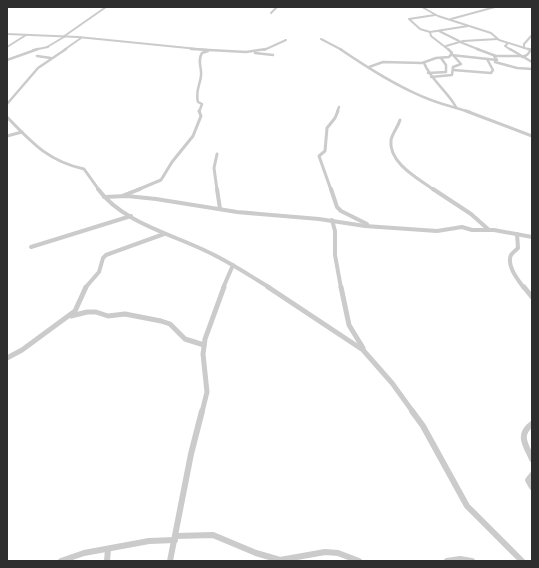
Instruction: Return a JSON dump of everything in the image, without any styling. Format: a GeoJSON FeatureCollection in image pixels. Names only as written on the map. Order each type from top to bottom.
{"type":"FeatureCollection","features":[{"type":"Feature","properties":{"kind":"street"},"geometry":{"type":"LineString","coordinates":[[37,52],[64,37],[106,7]]}},
{"type":"Feature","properties":{"kind":"street"},"geometry":{"type":"LineString","coordinates":[[271,13],[277,7]]}},
{"type":"Feature","properties":{"kind":"street"},"geometry":{"type":"LineString","coordinates":[[422,7],[447,19],[493,34],[500,40]]}},
{"type":"Feature","properties":{"kind":"street"},"geometry":{"type":"LineString","coordinates":[[447,19],[467,17],[495,7]]}},
{"type":"Feature","properties":{"kind":"street"},"geometry":{"type":"LineString","coordinates":[[437,15],[409,19],[420,29],[430,32],[468,26]]}},
{"type":"Feature","properties":{"kind":"street"},"geometry":{"type":"LineString","coordinates":[[438,31],[494,56],[521,57],[526,56],[532,50]]}},
{"type":"Feature","properties":{"kind":"street"},"geometry":{"type":"LineString","coordinates":[[430,32],[434,39],[446,46],[461,64],[454,67],[451,75],[431,77]]}},
{"type":"Feature","properties":{"kind":"street"},"geometry":{"type":"LineString","coordinates":[[7,34],[80,38],[273,55]]}},
{"type":"Feature","properties":{"kind":"street"},"geometry":{"type":"LineString","coordinates":[[7,47],[21,37],[28,35]]}},
{"type":"Feature","properties":{"kind":"street"},"geometry":{"type":"LineString","coordinates":[[524,48],[524,44],[532,35]]}},
{"type":"Feature","properties":{"kind":"street"},"geometry":{"type":"LineString","coordinates":[[7,104],[36,70],[80,38]]}},
{"type":"Feature","properties":{"kind":"street"},"geometry":{"type":"LineString","coordinates":[[446,46],[449,43],[489,38],[532,50]]}},
{"type":"Feature","properties":{"kind":"street"},"geometry":{"type":"LineString","coordinates":[[321,39],[337,46],[346,54],[413,92],[494,120],[532,138]]}},
{"type":"Feature","properties":{"kind":"street"},"geometry":{"type":"LineString","coordinates":[[246,52],[263,50],[286,40]]}},
{"type":"Feature","properties":{"kind":"street"},"geometry":{"type":"LineString","coordinates":[[508,43],[504,45],[521,57],[532,62]]}},
{"type":"Feature","properties":{"kind":"street"},"geometry":{"type":"LineString","coordinates":[[7,60],[31,50],[48,46]]}},
{"type":"Feature","properties":{"kind":"street"},"geometry":{"type":"LineString","coordinates":[[122,196],[159,181],[193,136],[201,116],[199,111],[202,104],[198,102],[196,94],[201,74],[199,58],[202,53],[212,50]]}},
{"type":"Feature","properties":{"kind":"street"},"geometry":{"type":"LineString","coordinates":[[369,67],[383,62],[424,63],[449,57],[452,54],[492,60],[515,68],[532,69]]}},
{"type":"Feature","properties":{"kind":"street"},"geometry":{"type":"LineString","coordinates":[[37,56],[51,58]]}},
{"type":"Feature","properties":{"kind":"street"},"geometry":{"type":"LineString","coordinates":[[492,60],[498,60],[494,56]]}},
{"type":"Feature","properties":{"kind":"street"},"geometry":{"type":"LineString","coordinates":[[516,56],[532,66]]}},
{"type":"Feature","properties":{"kind":"street"},"geometry":{"type":"LineString","coordinates":[[428,72],[446,72],[446,65],[441,58]]}},
{"type":"Feature","properties":{"kind":"street"},"geometry":{"type":"LineString","coordinates":[[453,70],[491,72],[493,69],[487,59]]}},
{"type":"Feature","properties":{"kind":"street"},"geometry":{"type":"LineString","coordinates":[[424,63],[431,77],[441,85],[456,107]]}},
{"type":"Feature","properties":{"kind":"street"},"geometry":{"type":"LineString","coordinates":[[339,107],[335,118],[326,128],[325,151],[319,157],[331,194],[338,209],[370,226]]}},
{"type":"Feature","properties":{"kind":"street"},"geometry":{"type":"LineString","coordinates":[[7,117],[34,145],[64,164],[84,169],[104,197],[139,222],[164,234],[207,251],[233,265],[364,350]]}},
{"type":"Feature","properties":{"kind":"street"},"geometry":{"type":"LineString","coordinates":[[400,120],[398,127],[394,130],[390,146],[396,158],[411,172],[441,195],[470,213],[490,230]]}},
{"type":"Feature","properties":{"kind":"street"},"geometry":{"type":"LineString","coordinates":[[486,121],[494,120]]}},
{"type":"Feature","properties":{"kind":"street"},"geometry":{"type":"LineString","coordinates":[[7,136],[22,132]]}},
{"type":"Feature","properties":{"kind":"street"},"geometry":{"type":"LineString","coordinates":[[217,154],[213,176],[218,191],[220,209]]}},
{"type":"Feature","properties":{"kind":"street"},"geometry":{"type":"LineString","coordinates":[[104,197],[122,196],[180,202],[220,209],[332,220],[370,226],[438,231],[459,228],[490,230],[532,237]]}},
{"type":"Feature","properties":{"kind":"street"},"geometry":{"type":"LineString","coordinates":[[31,247],[131,216]]}},
{"type":"Feature","properties":{"kind":"street"},"geometry":{"type":"LineString","coordinates":[[332,220],[335,231],[335,255],[349,325],[364,350],[388,378],[423,426],[467,506],[522,561]]}},
{"type":"Feature","properties":{"kind":"street"},"geometry":{"type":"LineString","coordinates":[[7,358],[22,350],[68,317],[79,306],[85,289],[99,274],[104,264],[103,258],[106,255],[164,234]]}},
{"type":"Feature","properties":{"kind":"street"},"geometry":{"type":"LineString","coordinates":[[517,234],[518,248],[511,254],[510,260],[518,279],[532,297]]}},
{"type":"Feature","properties":{"kind":"street"},"geometry":{"type":"LineString","coordinates":[[170,561],[176,538],[191,454],[207,392],[203,354],[204,345],[214,308],[233,265]]}},
{"type":"Feature","properties":{"kind":"street"},"geometry":{"type":"LineString","coordinates":[[68,317],[87,312],[96,312],[108,316],[122,314],[167,322],[185,339],[204,345]]}},
{"type":"Feature","properties":{"kind":"street"},"geometry":{"type":"LineString","coordinates":[[532,424],[525,428],[523,436],[532,459]]}},
{"type":"Feature","properties":{"kind":"street"},"geometry":{"type":"LineString","coordinates":[[532,476],[528,480],[532,487]]}},
{"type":"Feature","properties":{"kind":"street"},"geometry":{"type":"LineString","coordinates":[[61,561],[76,553],[108,549],[154,539],[205,535],[219,537],[256,554],[280,560],[325,552],[338,553],[360,561]]}},
{"type":"Feature","properties":{"kind":"street"},"geometry":{"type":"LineString","coordinates":[[107,561],[108,549]]}},
{"type":"Feature","properties":{"kind":"street"},"geometry":{"type":"LineString","coordinates":[[447,561],[460,559],[472,561]]}}]}
